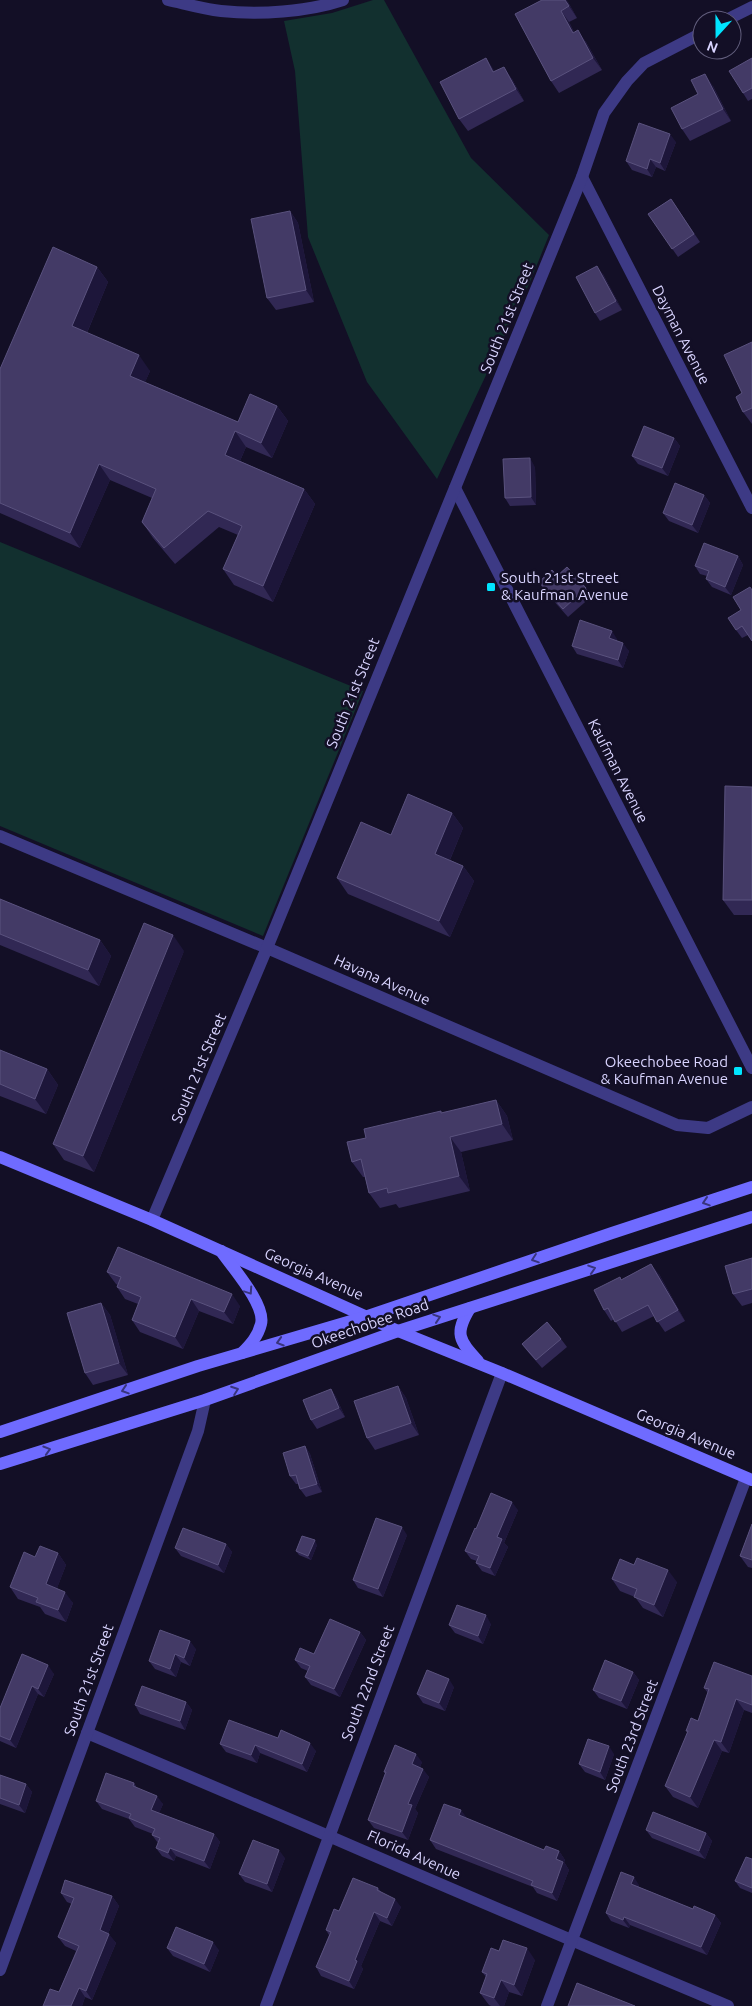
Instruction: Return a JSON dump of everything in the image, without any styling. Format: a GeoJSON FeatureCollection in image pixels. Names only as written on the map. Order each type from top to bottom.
{"type":"FeatureCollection","features":[{"type":"Feature","properties":{"kind":"main road","name":"Georgia Avenue"},"geometry":{"type":"LineString","coordinates":[[0,1157],[152,1220],[398,1331],[502,1372],[749,1479]]}},
{"type":"Feature","properties":{"kind":"main road","name":"Okeechobee Road"},"geometry":{"type":"LineString","coordinates":[[0,1432],[242,1353],[368,1316],[752,1187]]}},
{"type":"Feature","properties":{"kind":"main road","name":"Okeechobee Road"},"geometry":{"type":"LineString","coordinates":[[0,1464],[205,1400],[398,1331],[752,1217]]}},
{"type":"Feature","properties":{"kind":"main road"},"geometry":{"type":"LineString","coordinates":[[221,1251],[260,1309],[262,1322],[255,1340],[242,1353]]}},
{"type":"Feature","properties":{"kind":"main road"},"geometry":{"type":"LineString","coordinates":[[470,1308],[463,1319],[459,1331],[462,1343],[482,1364]]}},
{"type":"Feature","properties":{"kind":"street"},"geometry":{"type":"LineString","coordinates":[[168,0],[221,11],[280,12],[343,0]]}},
{"type":"Feature","properties":{"kind":"street","name":"South 21st Street"},"geometry":{"type":"LineString","coordinates":[[152,1220],[267,948],[455,488],[582,177],[604,114],[627,81],[644,63],[692,38]]}},
{"type":"Feature","properties":{"kind":"street","name":"Dayman Avenue"},"geometry":{"type":"LineString","coordinates":[[582,177],[752,508]]}},
{"type":"Feature","properties":{"kind":"street","name":"Kaufman Avenue"},"geometry":{"type":"LineString","coordinates":[[455,488],[749,1063]]}},
{"type":"Feature","properties":{"kind":"street","name":"Havana Avenue"},"geometry":{"type":"LineString","coordinates":[[0,836],[267,948],[677,1125],[708,1128],[752,1107]]}},
{"type":"Feature","properties":{"kind":"street"},"geometry":{"type":"LineString","coordinates":[[749,1063],[752,1044]]}},
{"type":"Feature","properties":{"kind":"street","name":"South 22nd Street"},"geometry":{"type":"LineString","coordinates":[[266,2006],[502,1372]]}},
{"type":"Feature","properties":{"kind":"street","name":"South 21st Street"},"geometry":{"type":"LineString","coordinates":[[0,1970],[198,1431],[205,1400]]}},
{"type":"Feature","properties":{"kind":"street","name":"South 23rd Street"},"geometry":{"type":"LineString","coordinates":[[547,2006],[749,1479]]}},
{"type":"Feature","properties":{"kind":"street","name":"Florida Avenue"},"geometry":{"type":"LineString","coordinates":[[87,1733],[329,1835],[571,1941],[728,2006]]}},
{"type":"Feature","properties":{"kind":"green space"},"geometry":{"type":"Polygon","coordinates":[[[373,0],[384,0],[471,158],[549,235],[530,282],[437,479],[367,382],[308,237],[295,71],[284,21],[332,13],[373,0]]]}},
{"type":"Feature","properties":{"kind":"green space"},"geometry":{"type":"Polygon","coordinates":[[[0,542],[363,691],[263,936],[0,826],[0,542]]]}},
{"type":"Feature","properties":{"kind":"building"},"geometry":{"type":"Polygon","coordinates":[[[542,0],[565,0],[569,6],[561,11],[573,33],[578,30],[593,58],[551,81],[515,14],[542,0]]]}},
{"type":"Feature","properties":{"kind":"building"},"geometry":{"type":"Polygon","coordinates":[[[486,58],[493,72],[504,67],[516,89],[459,119],[440,82],[486,58]]]}},
{"type":"Feature","properties":{"kind":"building"},"geometry":{"type":"Polygon","coordinates":[[[752,58],[752,88],[743,93],[729,71],[752,58]]]}},
{"type":"Feature","properties":{"kind":"building"},"geometry":{"type":"Polygon","coordinates":[[[705,74],[723,109],[682,129],[671,108],[698,94],[691,80],[705,74]]]}},
{"type":"Feature","properties":{"kind":"building"},"geometry":{"type":"Polygon","coordinates":[[[639,123],[670,134],[660,163],[650,159],[647,169],[626,161],[639,123]]]}},
{"type":"Feature","properties":{"kind":"building"},"geometry":{"type":"Polygon","coordinates":[[[671,199],[694,234],[672,249],[648,214],[671,199]]]}},
{"type":"Feature","properties":{"kind":"building"},"geometry":{"type":"Polygon","coordinates":[[[290,211],[306,290],[267,298],[251,219],[290,211]]]}},
{"type":"Feature","properties":{"kind":"building"},"geometry":{"type":"Polygon","coordinates":[[[53,247],[97,267],[72,326],[139,355],[130,376],[238,422],[250,394],[277,406],[261,443],[235,431],[225,455],[304,489],[263,586],[223,569],[242,526],[208,511],[164,548],[142,522],[156,489],[99,464],[70,533],[0,503],[0,369],[53,247]]]}},
{"type":"Feature","properties":{"kind":"building"},"geometry":{"type":"Polygon","coordinates":[[[597,266],[616,301],[595,313],[576,277],[597,266]]]}},
{"type":"Feature","properties":{"kind":"building"},"geometry":{"type":"Polygon","coordinates":[[[752,342],[752,408],[743,412],[736,397],[742,393],[724,355],[752,342]]]}},
{"type":"Feature","properties":{"kind":"building"},"geometry":{"type":"Polygon","coordinates":[[[644,426],[674,438],[662,468],[632,456],[644,426]]]}},
{"type":"Feature","properties":{"kind":"building"},"geometry":{"type":"Polygon","coordinates":[[[530,458],[531,497],[505,498],[503,459],[530,458]]]}},
{"type":"Feature","properties":{"kind":"building"},"geometry":{"type":"Polygon","coordinates":[[[675,483],[704,495],[692,525],[663,513],[675,483]]]}},
{"type":"Feature","properties":{"kind":"building"},"geometry":{"type":"Polygon","coordinates":[[[704,543],[738,556],[725,587],[706,579],[709,571],[695,566],[704,543]]]}},
{"type":"Feature","properties":{"kind":"building"},"geometry":{"type":"Polygon","coordinates":[[[567,567],[586,588],[563,609],[539,582],[552,570],[557,576],[567,567]]]}},
{"type":"Feature","properties":{"kind":"building"},"geometry":{"type":"Polygon","coordinates":[[[750,587],[752,590],[752,641],[742,626],[736,630],[728,618],[741,610],[733,597],[750,587]]]}},
{"type":"Feature","properties":{"kind":"building"},"geometry":{"type":"Polygon","coordinates":[[[580,620],[612,631],[609,638],[623,643],[618,660],[572,646],[580,620]]]}},
{"type":"Feature","properties":{"kind":"building"},"geometry":{"type":"Polygon","coordinates":[[[725,786],[752,787],[752,900],[723,900],[725,786]]]}},
{"type":"Feature","properties":{"kind":"building"},"geometry":{"type":"Polygon","coordinates":[[[408,794],[452,813],[435,854],[463,866],[439,921],[337,878],[361,822],[391,835],[408,794]]]}},
{"type":"Feature","properties":{"kind":"building"},"geometry":{"type":"Polygon","coordinates":[[[0,899],[100,940],[88,970],[0,934],[0,899]]]}},
{"type":"Feature","properties":{"kind":"building"},"geometry":{"type":"Polygon","coordinates":[[[144,923],[173,935],[83,1156],[53,1144],[144,923]]]}},
{"type":"Feature","properties":{"kind":"building"},"geometry":{"type":"Polygon","coordinates":[[[0,1050],[47,1069],[35,1099],[0,1084],[0,1050]]]}},
{"type":"Feature","properties":{"kind":"building"},"geometry":{"type":"Polygon","coordinates":[[[496,1100],[502,1124],[450,1137],[459,1176],[388,1193],[387,1188],[369,1193],[361,1159],[352,1162],[347,1142],[366,1138],[364,1129],[496,1100]]]}},
{"type":"Feature","properties":{"kind":"building"},"geometry":{"type":"Polygon","coordinates":[[[118,1247],[232,1294],[224,1312],[191,1299],[175,1337],[132,1320],[141,1297],[117,1287],[121,1277],[107,1272],[118,1247]]]}},
{"type":"Feature","properties":{"kind":"building"},"geometry":{"type":"Polygon","coordinates":[[[752,1258],[752,1289],[733,1294],[725,1266],[752,1258]]]}},
{"type":"Feature","properties":{"kind":"building"},"geometry":{"type":"Polygon","coordinates":[[[651,1264],[678,1310],[657,1322],[648,1305],[615,1322],[608,1308],[604,1310],[594,1290],[620,1277],[621,1280],[651,1264]]]}},
{"type":"Feature","properties":{"kind":"building"},"geometry":{"type":"Polygon","coordinates":[[[101,1303],[119,1363],[85,1373],[67,1313],[101,1303]]]}},
{"type":"Feature","properties":{"kind":"building"},"geometry":{"type":"Polygon","coordinates":[[[547,1322],[561,1339],[536,1360],[522,1344],[547,1322]]]}},
{"type":"Feature","properties":{"kind":"building"},"geometry":{"type":"Polygon","coordinates":[[[398,1386],[411,1423],[367,1438],[354,1401],[398,1386]]]}},
{"type":"Feature","properties":{"kind":"building"},"geometry":{"type":"Polygon","coordinates":[[[331,1389],[339,1408],[311,1420],[303,1400],[331,1389]]]}},
{"type":"Feature","properties":{"kind":"building"},"geometry":{"type":"Polygon","coordinates":[[[305,1446],[317,1484],[300,1489],[296,1475],[290,1476],[283,1453],[305,1446]]]}},
{"type":"Feature","properties":{"kind":"building"},"geometry":{"type":"Polygon","coordinates":[[[491,1493],[512,1502],[497,1537],[502,1539],[490,1568],[476,1563],[479,1556],[465,1551],[491,1493]]]}},
{"type":"Feature","properties":{"kind":"building"},"geometry":{"type":"Polygon","coordinates":[[[376,1518],[402,1527],[378,1589],[353,1580],[376,1518]]]}},
{"type":"Feature","properties":{"kind":"building"},"geometry":{"type":"Polygon","coordinates":[[[752,1524],[752,1560],[740,1556],[752,1524]]]}},
{"type":"Feature","properties":{"kind":"building"},"geometry":{"type":"Polygon","coordinates":[[[183,1528],[226,1544],[218,1565],[175,1548],[183,1528]]]}},
{"type":"Feature","properties":{"kind":"building"},"geometry":{"type":"Polygon","coordinates":[[[302,1536],[315,1540],[308,1556],[296,1551],[302,1536]]]}},
{"type":"Feature","properties":{"kind":"building"},"geometry":{"type":"Polygon","coordinates":[[[40,1546],[58,1553],[46,1584],[65,1592],[58,1610],[36,1602],[38,1598],[10,1587],[24,1552],[35,1557],[40,1546]]]}},
{"type":"Feature","properties":{"kind":"building"},"geometry":{"type":"Polygon","coordinates":[[[637,1558],[668,1570],[654,1605],[634,1597],[637,1589],[612,1579],[620,1559],[634,1565],[637,1558]]]}},
{"type":"Feature","properties":{"kind":"building"},"geometry":{"type":"Polygon","coordinates":[[[457,1605],[486,1615],[478,1636],[449,1625],[457,1605]]]}},
{"type":"Feature","properties":{"kind":"building"},"geometry":{"type":"Polygon","coordinates":[[[330,1619],[360,1632],[334,1689],[305,1677],[310,1666],[295,1660],[300,1648],[314,1654],[330,1619]]]}},
{"type":"Feature","properties":{"kind":"building"},"geometry":{"type":"Polygon","coordinates":[[[160,1630],[190,1641],[184,1658],[175,1654],[170,1669],[149,1661],[160,1630]]]}},
{"type":"Feature","properties":{"kind":"building"},"geometry":{"type":"Polygon","coordinates":[[[22,1654],[48,1665],[38,1689],[32,1686],[10,1740],[0,1736],[0,1708],[22,1654]]]}},
{"type":"Feature","properties":{"kind":"building"},"geometry":{"type":"Polygon","coordinates":[[[605,1660],[633,1672],[621,1701],[593,1690],[605,1660]]]}},
{"type":"Feature","properties":{"kind":"building"},"geometry":{"type":"Polygon","coordinates":[[[714,1662],[752,1676],[752,1705],[736,1699],[721,1742],[714,1740],[690,1797],[665,1786],[688,1731],[686,1731],[691,1718],[698,1721],[709,1689],[704,1688],[714,1662]]]}},
{"type":"Feature","properties":{"kind":"building"},"geometry":{"type":"Polygon","coordinates":[[[427,1670],[449,1679],[439,1703],[417,1694],[427,1670]]]}},
{"type":"Feature","properties":{"kind":"building"},"geometry":{"type":"Polygon","coordinates":[[[142,1686],[186,1702],[180,1721],[135,1705],[142,1686]]]}},
{"type":"Feature","properties":{"kind":"building"},"geometry":{"type":"Polygon","coordinates":[[[229,1720],[278,1738],[281,1730],[310,1743],[302,1764],[255,1745],[251,1755],[220,1744],[229,1720]]]}},
{"type":"Feature","properties":{"kind":"building"},"geometry":{"type":"Polygon","coordinates":[[[588,1739],[609,1746],[600,1772],[579,1764],[588,1739]]]}},
{"type":"Feature","properties":{"kind":"building"},"geometry":{"type":"Polygon","coordinates":[[[395,1745],[416,1754],[412,1764],[423,1769],[408,1804],[412,1805],[402,1832],[368,1820],[395,1745]]]}},
{"type":"Feature","properties":{"kind":"building"},"geometry":{"type":"Polygon","coordinates":[[[106,1773],[134,1783],[133,1786],[157,1796],[151,1810],[214,1834],[204,1861],[170,1848],[168,1853],[156,1848],[160,1838],[152,1835],[155,1829],[129,1818],[131,1814],[96,1801],[106,1773]]]}},
{"type":"Feature","properties":{"kind":"building"},"geometry":{"type":"Polygon","coordinates":[[[0,1775],[26,1784],[19,1805],[0,1798],[0,1775]]]}},
{"type":"Feature","properties":{"kind":"building"},"geometry":{"type":"Polygon","coordinates":[[[444,1804],[461,1810],[459,1815],[544,1850],[546,1846],[559,1851],[556,1859],[563,1862],[552,1893],[531,1885],[533,1881],[430,1840],[444,1804]]]}},
{"type":"Feature","properties":{"kind":"building"},"geometry":{"type":"Polygon","coordinates":[[[653,1812],[706,1833],[699,1851],[646,1830],[653,1812]]]}},
{"type":"Feature","properties":{"kind":"building"},"geometry":{"type":"Polygon","coordinates":[[[253,1840],[279,1850],[267,1884],[239,1874],[253,1840]]]}},
{"type":"Feature","properties":{"kind":"building"},"geometry":{"type":"Polygon","coordinates":[[[746,1857],[752,1859],[752,1888],[735,1881],[746,1857]]]}},
{"type":"Feature","properties":{"kind":"building"},"geometry":{"type":"Polygon","coordinates":[[[621,1872],[634,1877],[631,1884],[693,1909],[694,1906],[715,1915],[701,1947],[624,1917],[623,1920],[606,1913],[621,1872]]]}},
{"type":"Feature","properties":{"kind":"building"},"geometry":{"type":"Polygon","coordinates":[[[353,1878],[378,1888],[377,1890],[395,1899],[387,1918],[374,1912],[355,1960],[357,1961],[349,1981],[316,1967],[331,1932],[326,1930],[334,1909],[339,1911],[353,1878]]]}},
{"type":"Feature","properties":{"kind":"building"},"geometry":{"type":"Polygon","coordinates":[[[65,1880],[112,1896],[100,1930],[109,1934],[86,1991],[79,1988],[71,2006],[43,2006],[50,1989],[59,1992],[79,1946],[58,1937],[74,1898],[61,1893],[65,1880]]]}},
{"type":"Feature","properties":{"kind":"building"},"geometry":{"type":"Polygon","coordinates":[[[176,1927],[213,1942],[204,1964],[167,1948],[176,1927]]]}},
{"type":"Feature","properties":{"kind":"building"},"geometry":{"type":"Polygon","coordinates":[[[503,1940],[527,1948],[514,1985],[501,1980],[494,1998],[480,1993],[487,1974],[482,1972],[491,1948],[499,1951],[503,1940]]]}},
{"type":"Feature","properties":{"kind":"building"},"geometry":{"type":"Polygon","coordinates":[[[577,1983],[635,2006],[568,2006],[577,1983]]]}},
{"type":"Feature","properties":{"kind":"place","name":"South 21st Street & Kaufman Avenue"},"geometry":{"type":"Point","coordinates":[491,587]}},
{"type":"Feature","properties":{"kind":"place","name":"Okeechobee Road & Kaufman Avenue"},"geometry":{"type":"Point","coordinates":[738,1071]}}]}
